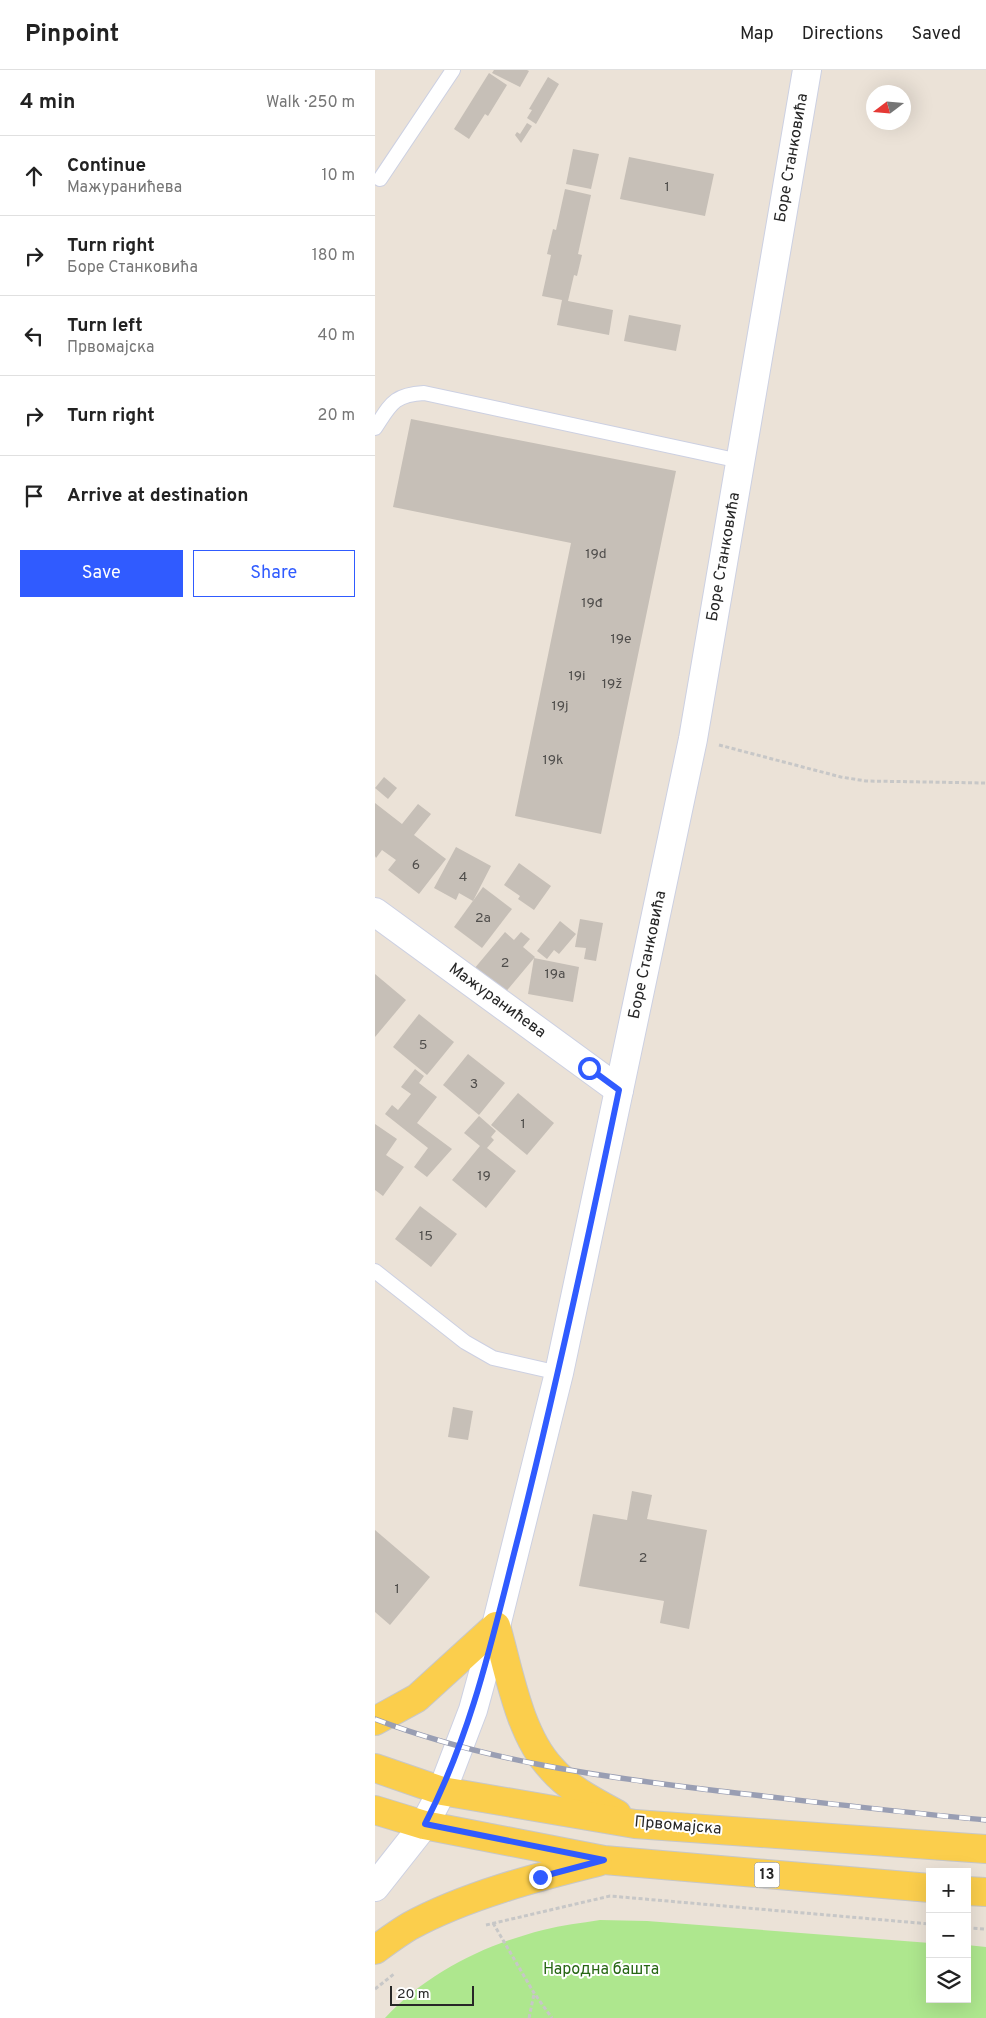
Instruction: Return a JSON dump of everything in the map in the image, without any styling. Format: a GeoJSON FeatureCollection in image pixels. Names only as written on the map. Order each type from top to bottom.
{"type":"FeatureCollection","features":[{"type":"Feature","properties":{"kind":"main road"},"geometry":{"type":"LineString","coordinates":[[375,1721],[417,1698],[496,1626],[526,1726],[550,1767],[579,1792],[635,1824]]}},
{"type":"Feature","properties":{"kind":"main road","name":"Првомајска"},"geometry":{"type":"LineString","coordinates":[[375,1768],[442,1791],[635,1824],[986,1849]]}},
{"type":"Feature","properties":{"kind":"main road","name":"13"},"geometry":{"type":"LineString","coordinates":[[375,1810],[425,1824],[604,1860],[926,1888]]}},
{"type":"Feature","properties":{"kind":"main road"},"geometry":{"type":"LineString","coordinates":[[375,1950],[410,1926],[478,1898],[540,1877],[604,1860]]}},
{"type":"Feature","properties":{"kind":"main road"},"geometry":{"type":"LineString","coordinates":[[971,1891],[986,1892]]}},
{"type":"Feature","properties":{"kind":"street","name":"Боре Станковића"},"geometry":{"type":"LineString","coordinates":[[375,1887],[425,1824],[442,1791],[473,1710],[496,1626],[559,1373],[693,739],[807,70]]}},
{"type":"Feature","properties":{"kind":"street","name":"Мажуранићева"},"geometry":{"type":"LineString","coordinates":[[375,912],[619,1090]]}},
{"type":"Feature","properties":{"kind":"lane"},"geometry":{"type":"LineString","coordinates":[[380,179],[453,70]]}},
{"type":"Feature","properties":{"kind":"lane"},"geometry":{"type":"LineString","coordinates":[[375,428],[394,400],[408,394],[424,393],[741,461]]}},
{"type":"Feature","properties":{"kind":"lane"},"geometry":{"type":"LineString","coordinates":[[375,1271],[465,1342],[493,1358],[559,1373]]}},
{"type":"Feature","properties":{"kind":"path"},"geometry":{"type":"LineString","coordinates":[[693,739],[841,777],[865,781],[986,783]]}},
{"type":"Feature","properties":{"kind":"path"},"geometry":{"type":"LineString","coordinates":[[485,1926],[610,1896],[926,1924]]}},
{"type":"Feature","properties":{"kind":"path"},"geometry":{"type":"LineString","coordinates":[[478,1898],[534,1994],[551,2018]]}},
{"type":"Feature","properties":{"kind":"path"},"geometry":{"type":"LineString","coordinates":[[971,1928],[986,1929]]}},
{"type":"Feature","properties":{"kind":"path"},"geometry":{"type":"LineString","coordinates":[[375,1989],[396,1971]]}},
{"type":"Feature","properties":{"kind":"path"},"geometry":{"type":"LineString","coordinates":[[529,2018],[534,1994]]}},
{"type":"Feature","properties":{"kind":"green space","name":"Народна башта"},"geometry":{"type":"Polygon","coordinates":[[[600,1920],[647,1921],[926,1943],[926,2003],[971,2003],[971,1945],[986,1947],[986,2018],[385,2018],[419,1987],[458,1963],[521,1936],[564,1925],[600,1920]]]}},
{"type":"Feature","properties":{"kind":"building"},"geometry":{"type":"Polygon","coordinates":[[[494,70],[529,71],[520,87],[492,73],[494,70]]]}},
{"type":"Feature","properties":{"kind":"building"},"geometry":{"type":"Polygon","coordinates":[[[489,73],[507,85],[488,116],[485,114],[469,139],[454,129],[489,73]]]}},
{"type":"Feature","properties":{"kind":"building"},"geometry":{"type":"Polygon","coordinates":[[[548,77],[559,84],[536,124],[527,118],[532,110],[529,109],[548,77]]]}},
{"type":"Feature","properties":{"kind":"building"},"geometry":{"type":"Polygon","coordinates":[[[527,123],[532,126],[521,143],[515,135],[517,132],[520,134],[527,123]]]}},
{"type":"Feature","properties":{"kind":"building"},"geometry":{"type":"Polygon","coordinates":[[[573,149],[599,154],[591,189],[566,184],[573,149]]]}},
{"type":"Feature","properties":{"kind":"building"},"geometry":{"type":"Polygon","coordinates":[[[629,157],[714,174],[705,216],[620,199],[629,157]]]}},
{"type":"Feature","properties":{"kind":"building"},"geometry":{"type":"Polygon","coordinates":[[[565,189],[591,195],[578,254],[582,255],[577,276],[574,275],[568,301],[613,310],[609,335],[557,325],[562,300],[542,296],[551,255],[547,254],[553,229],[556,230],[565,189]]]}},
{"type":"Feature","properties":{"kind":"building"},"geometry":{"type":"Polygon","coordinates":[[[629,315],[681,325],[676,351],[624,341],[629,315]]]}},
{"type":"Feature","properties":{"kind":"building"},"geometry":{"type":"Polygon","coordinates":[[[411,419],[676,471],[601,834],[515,816],[571,543],[393,507],[411,419]]]}},
{"type":"Feature","properties":{"kind":"building"},"geometry":{"type":"Polygon","coordinates":[[[384,777],[397,788],[388,799],[375,788],[384,777]]]}},
{"type":"Feature","properties":{"kind":"building"},"geometry":{"type":"Polygon","coordinates":[[[375,803],[402,824],[418,804],[431,814],[414,835],[446,859],[419,894],[388,870],[396,860],[382,850],[376,858],[375,856],[375,803]]]}},
{"type":"Feature","properties":{"kind":"building"},"geometry":{"type":"Polygon","coordinates":[[[456,847],[491,866],[473,901],[459,893],[456,900],[434,888],[456,847]]]}},
{"type":"Feature","properties":{"kind":"building"},"geometry":{"type":"Polygon","coordinates":[[[519,863],[551,886],[534,910],[518,899],[520,896],[504,885],[519,863]]]}},
{"type":"Feature","properties":{"kind":"building"},"geometry":{"type":"Polygon","coordinates":[[[483,887],[512,909],[482,948],[454,927],[483,887]]]}},
{"type":"Feature","properties":{"kind":"building"},"geometry":{"type":"Polygon","coordinates":[[[580,919],[603,923],[596,961],[584,959],[586,948],[575,947],[580,919]]]}},
{"type":"Feature","properties":{"kind":"building"},"geometry":{"type":"Polygon","coordinates":[[[560,921],[576,934],[559,954],[554,950],[547,959],[537,951],[560,921]]]}},
{"type":"Feature","properties":{"kind":"building"},"geometry":{"type":"Polygon","coordinates":[[[505,932],[514,940],[521,932],[530,939],[523,947],[535,957],[504,994],[474,969],[505,932]]]}},
{"type":"Feature","properties":{"kind":"building"},"geometry":{"type":"Polygon","coordinates":[[[534,958],[579,967],[573,1002],[528,994],[534,958]]]}},
{"type":"Feature","properties":{"kind":"building"},"geometry":{"type":"Polygon","coordinates":[[[375,974],[406,1000],[375,1037],[375,974]]]}},
{"type":"Feature","properties":{"kind":"building"},"geometry":{"type":"Polygon","coordinates":[[[419,1014],[454,1042],[427,1075],[393,1047],[419,1014]]]}},
{"type":"Feature","properties":{"kind":"building"},"geometry":{"type":"Polygon","coordinates":[[[468,1054],[505,1083],[479,1115],[443,1085],[468,1054]]]}},
{"type":"Feature","properties":{"kind":"building"},"geometry":{"type":"Polygon","coordinates":[[[415,1069],[424,1076],[419,1083],[437,1097],[417,1123],[452,1149],[427,1177],[414,1167],[428,1148],[385,1114],[392,1105],[398,1110],[411,1094],[401,1087],[415,1069]]]}},
{"type":"Feature","properties":{"kind":"building"},"geometry":{"type":"Polygon","coordinates":[[[518,1093],[554,1123],[527,1155],[491,1125],[518,1093]]]}},
{"type":"Feature","properties":{"kind":"building"},"geometry":{"type":"Polygon","coordinates":[[[479,1116],[496,1131],[491,1137],[494,1140],[487,1148],[516,1171],[486,1208],[452,1180],[480,1146],[464,1133],[479,1116]]]}},
{"type":"Feature","properties":{"kind":"building"},"geometry":{"type":"Polygon","coordinates":[[[375,1124],[397,1139],[386,1155],[404,1167],[383,1196],[375,1190],[375,1124]]]}},
{"type":"Feature","properties":{"kind":"building"},"geometry":{"type":"Polygon","coordinates":[[[420,1206],[457,1234],[431,1267],[395,1239],[420,1206]]]}},
{"type":"Feature","properties":{"kind":"building"},"geometry":{"type":"Polygon","coordinates":[[[453,1407],[473,1411],[468,1440],[448,1437],[453,1407]]]}},
{"type":"Feature","properties":{"kind":"building"},"geometry":{"type":"Polygon","coordinates":[[[632,1491],[652,1495],[647,1519],[707,1530],[689,1629],[660,1623],[664,1601],[579,1586],[593,1514],[627,1520],[632,1491]]]}},
{"type":"Feature","properties":{"kind":"building"},"geometry":{"type":"Polygon","coordinates":[[[375,1530],[430,1577],[390,1625],[375,1612],[375,1530]]]}},
{"type":"Feature","properties":{"kind":"railway"},"geometry":{"type":"LineString","coordinates":[[375,1719],[417,1734],[501,1757],[588,1773],[719,1791],[986,1820]]}},
{"type":"Feature","properties":{"kind":"route"},"geometry":{"type":"LineString","coordinates":[[540,1877],[604,1860],[425,1824],[442,1791],[461,1746],[473,1710],[496,1626],[559,1373],[619,1090],[589,1068]]}}]}
